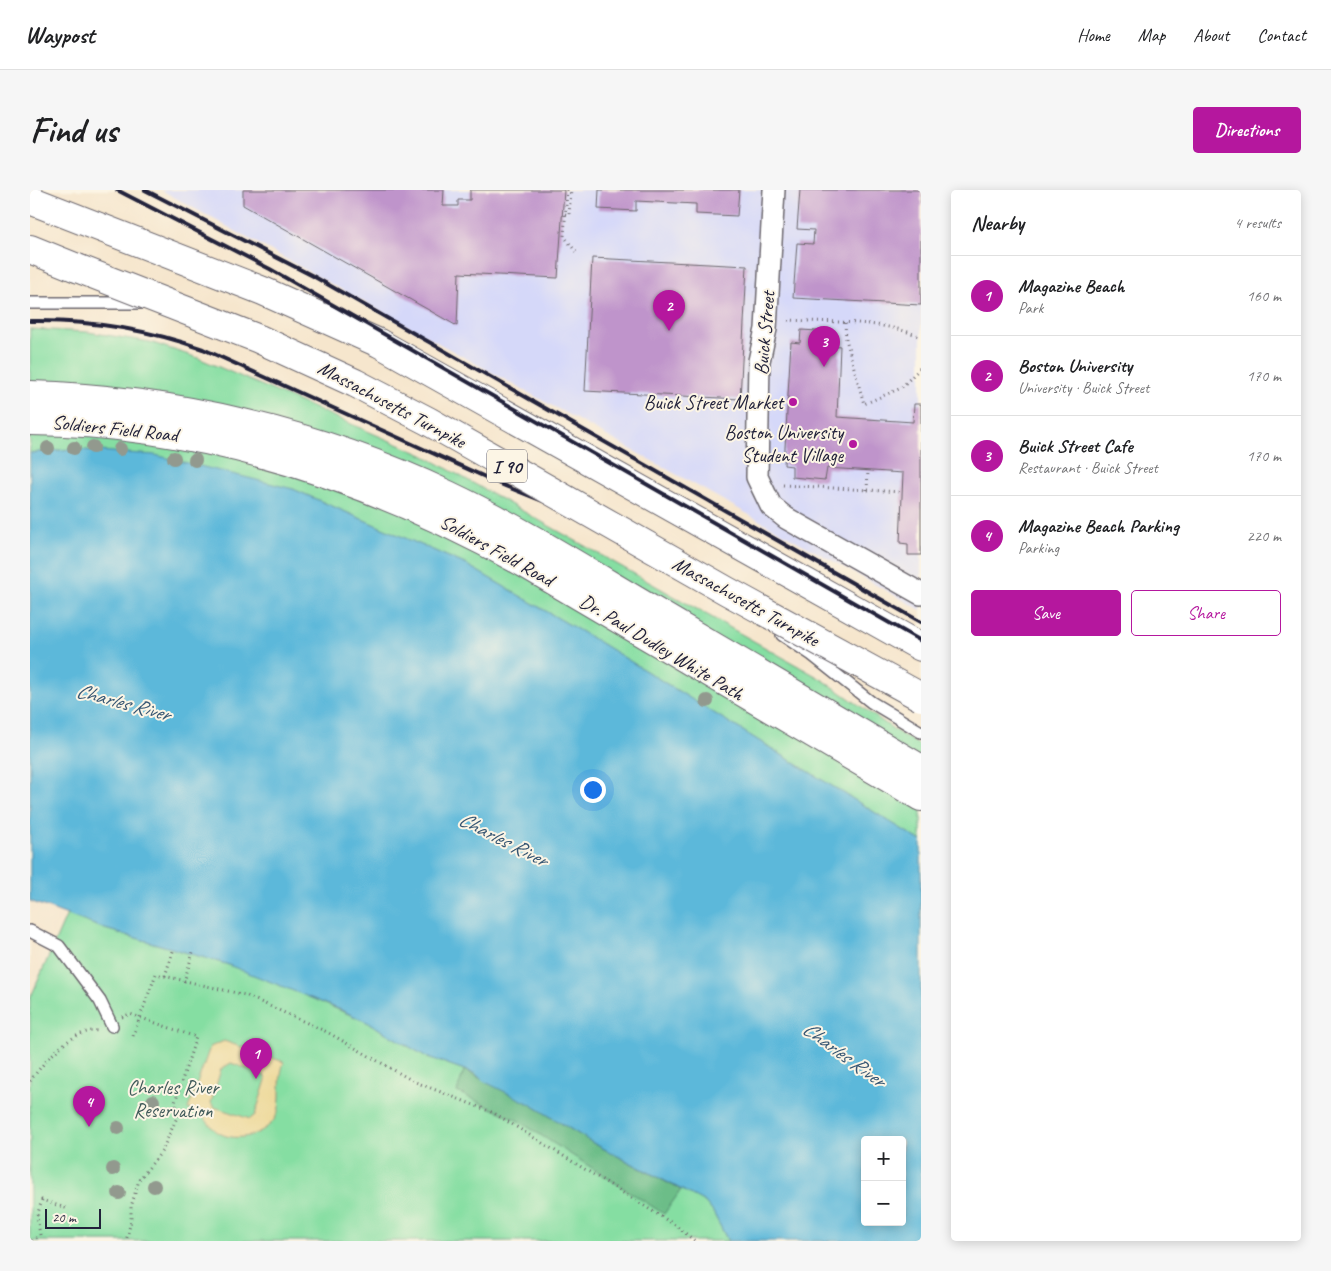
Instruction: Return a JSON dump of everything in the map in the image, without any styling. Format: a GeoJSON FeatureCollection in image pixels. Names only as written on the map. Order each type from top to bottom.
{"type":"FeatureCollection","features":[{"type":"Feature","properties":{"kind":"highway","name":"I 90"},"geometry":{"type":"LineString","coordinates":[[30,200],[263,291],[379,343],[921,647]]}},
{"type":"Feature","properties":{"kind":"highway","name":"Massachusetts Turnpike"},"geometry":{"type":"LineString","coordinates":[[30,248],[259,339],[355,383],[921,697]]}},
{"type":"Feature","properties":{"kind":"highway","name":"Soldiers Field Road"},"geometry":{"type":"LineString","coordinates":[[30,395],[117,400],[219,417],[319,444],[406,477],[448,495],[529,538],[921,768]]}},
{"type":"Feature","properties":{"kind":"highway","name":"Soldiers Field Road"},"geometry":{"type":"LineString","coordinates":[[30,421],[114,425],[214,441],[312,467],[404,502],[459,527],[524,563],[921,797]]}},
{"type":"Feature","properties":{"kind":"street","name":"Buick Street"},"geometry":{"type":"LineString","coordinates":[[766,481],[759,361],[766,329],[774,190]]}},
{"type":"Feature","properties":{"kind":"street"},"geometry":{"type":"LineString","coordinates":[[766,481],[771,506],[786,518],[921,594]]}},
{"type":"Feature","properties":{"kind":"lane"},"geometry":{"type":"LineString","coordinates":[[30,303],[141,303],[268,352],[334,382],[582,516],[762,623],[812,655],[871,702],[921,732]]}},
{"type":"Feature","properties":{"kind":"lane"},"geometry":{"type":"LineString","coordinates":[[30,931],[59,946],[100,1001],[112,1026]]}},
{"type":"Feature","properties":{"kind":"path"},"geometry":{"type":"LineString","coordinates":[[569,190],[569,215],[566,214],[564,236],[576,252]]}},
{"type":"Feature","properties":{"kind":"path"},"geometry":{"type":"LineString","coordinates":[[788,320],[885,326],[921,337]]}},
{"type":"Feature","properties":{"kind":"path"},"geometry":{"type":"LineString","coordinates":[[845,323],[846,339],[864,404],[902,388],[921,368]]}},
{"type":"Feature","properties":{"kind":"path"},"geometry":{"type":"LineString","coordinates":[[867,490],[868,471]]}},
{"type":"Feature","properties":{"kind":"path"},"geometry":{"type":"LineString","coordinates":[[766,481],[902,492]]}},
{"type":"Feature","properties":{"kind":"path"},"geometry":{"type":"LineString","coordinates":[[165,976],[174,948]]}},
{"type":"Feature","properties":{"kind":"path"},"geometry":{"type":"LineString","coordinates":[[184,982],[193,952]]}},
{"type":"Feature","properties":{"kind":"path"},"geometry":{"type":"LineString","coordinates":[[133,1036],[156,974],[244,995],[327,1032],[413,1081],[494,1113],[675,1225],[695,1241]]}},
{"type":"Feature","properties":{"kind":"path"},"geometry":{"type":"LineString","coordinates":[[126,1241],[131,1221],[131,1207],[139,1180],[162,1151],[178,1115],[175,1102],[196,1037],[141,1018]]}},
{"type":"Feature","properties":{"kind":"path"},"geometry":{"type":"LineString","coordinates":[[30,1081],[60,1048],[89,1030]]}},
{"type":"Feature","properties":{"kind":"path"},"geometry":{"type":"LineString","coordinates":[[32,1241],[40,1235],[37,1216],[42,1200],[68,1209]]}},
{"type":"Feature","properties":{"kind":"shaded area"},"geometry":{"type":"Polygon","coordinates":[[[161,190],[921,190],[921,610],[672,472],[161,190]]]}},
{"type":"Feature","properties":{"kind":"green space"},"geometry":{"type":"Polygon","coordinates":[[[30,329],[88,332],[150,342],[198,358],[423,455],[823,680],[899,733],[921,746],[921,841],[599,642],[467,565],[293,489],[71,449],[30,453],[30,329]]]}},
{"type":"Feature","properties":{"kind":"green space","name":"Charles River Reservation"},"geometry":{"type":"Polygon","coordinates":[[[67,914],[105,929],[226,964],[265,978],[369,1023],[425,1056],[476,1074],[483,1081],[705,1202],[713,1212],[728,1241],[30,1241],[30,999],[67,914]]]}},
{"type":"Feature","properties":{"kind":"green space"},"geometry":{"type":"Polygon","coordinates":[[[464,1070],[530,1104],[593,1143],[681,1190],[664,1214],[517,1120],[457,1092],[464,1070]]]}},
{"type":"Feature","properties":{"kind":"sand"},"geometry":{"type":"Polygon","coordinates":[[[224,1041],[284,1062],[281,1073],[278,1112],[274,1120],[267,1127],[255,1134],[229,1137],[216,1131],[203,1117],[188,1109],[210,1047],[224,1041]],[[231,1063],[221,1069],[211,1103],[214,1107],[250,1119],[255,1115],[266,1080],[264,1075],[231,1063]]]}},
{"type":"Feature","properties":{"kind":"water","name":"Charles River"},"geometry":{"type":"Polygon","coordinates":[[[71,449],[155,455],[293,489],[467,565],[599,642],[921,841],[921,1241],[728,1241],[713,1212],[705,1202],[593,1143],[530,1104],[483,1081],[476,1074],[425,1056],[369,1023],[341,1010],[226,964],[105,929],[30,901],[30,453],[71,449]]]}},
{"type":"Feature","properties":{"kind":"building"},"geometry":{"type":"Polygon","coordinates":[[[243,190],[444,190],[443,206],[458,206],[458,200],[470,200],[470,190],[564,190],[558,278],[459,273],[457,326],[243,205],[243,190]]]}},
{"type":"Feature","properties":{"kind":"building"},"geometry":{"type":"Polygon","coordinates":[[[599,190],[739,190],[737,216],[696,214],[696,204],[636,201],[636,211],[598,209],[599,190]]]}},
{"type":"Feature","properties":{"kind":"building"},"geometry":{"type":"Polygon","coordinates":[[[800,190],[921,190],[921,305],[793,298],[797,243],[813,244],[814,230],[797,229],[800,190]]]}},
{"type":"Feature","properties":{"kind":"building"},"geometry":{"type":"Polygon","coordinates":[[[592,258],[747,266],[740,399],[585,391],[592,258]]]}},
{"type":"Feature","properties":{"kind":"building","name":"Boston University Student Village"},"geometry":{"type":"Polygon","coordinates":[[[801,330],[834,332],[831,345],[840,346],[837,417],[913,422],[914,404],[921,404],[921,555],[908,555],[908,544],[900,543],[903,473],[827,468],[825,480],[792,477],[792,466],[784,465],[791,342],[800,343],[801,330]]]}},
{"type":"Feature","properties":{"kind":"railway"},"geometry":{"type":"LineString","coordinates":[[117,190],[270,269],[921,641]]}},
{"type":"Feature","properties":{"kind":"railway"},"geometry":{"type":"LineString","coordinates":[[145,190],[313,276],[921,622]]}},
{"type":"Feature","properties":{"kind":"railway"},"geometry":{"type":"LineString","coordinates":[[30,321],[74,322],[118,327],[161,336],[203,349],[505,486],[618,531],[694,565],[735,585],[921,689]]}},
{"type":"Feature","properties":{"kind":"place","name":"Boston University"},"geometry":{"type":"Point","coordinates":[669,331]}},
{"type":"Feature","properties":{"kind":"place","name":"Buick Street Cafe"},"geometry":{"type":"Point","coordinates":[824,367]}},
{"type":"Feature","properties":{"kind":"place","name":"Buick Street Market"},"geometry":{"type":"Point","coordinates":[793,402]}},
{"type":"Feature","properties":{"kind":"place","name":"Boston University Student Village"},"geometry":{"type":"Point","coordinates":[853,444]}},
{"type":"Feature","properties":{"kind":"place","name":"Magazine Beach"},"geometry":{"type":"Point","coordinates":[256,1079]}},
{"type":"Feature","properties":{"kind":"place","name":"Magazine Beach Parking"},"geometry":{"type":"Point","coordinates":[89,1127]}}]}
